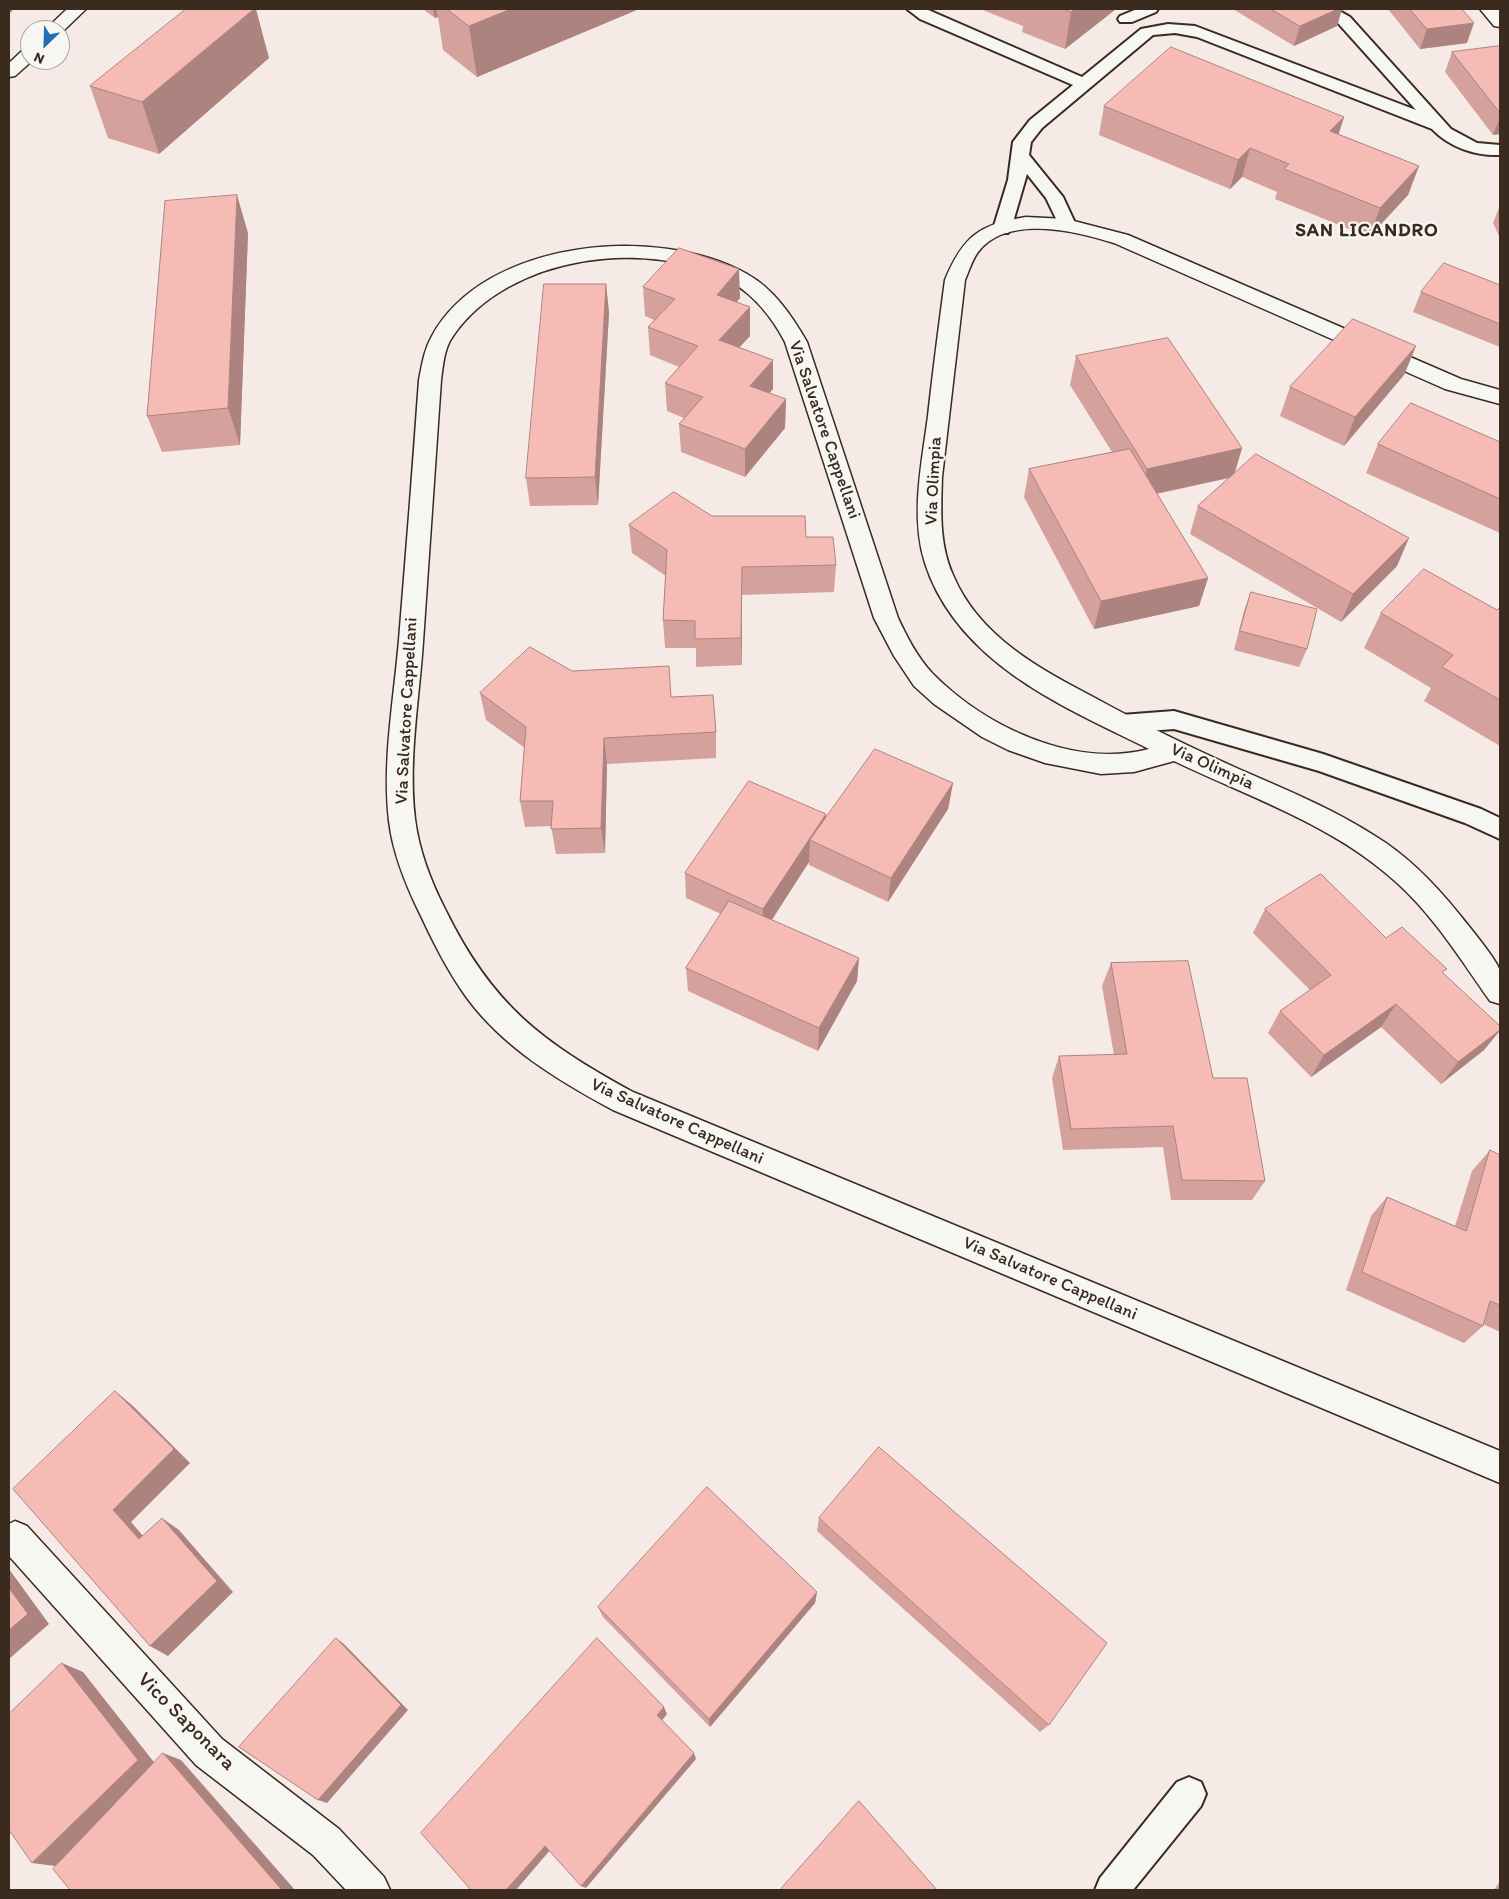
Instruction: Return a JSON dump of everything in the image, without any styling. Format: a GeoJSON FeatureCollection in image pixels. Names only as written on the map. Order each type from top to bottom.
{"type":"FeatureCollection","features":[{"type":"Feature","properties":{"kind":"street"},"geometry":{"type":"LineString","coordinates":[[65,20],[77,9]]}},
{"type":"Feature","properties":{"kind":"street"},"geometry":{"type":"LineString","coordinates":[[1489,9],[1500,22]]}},
{"type":"Feature","properties":{"kind":"street"},"geometry":{"type":"LineString","coordinates":[[9,72],[20,62]]}},
{"type":"Feature","properties":{"kind":"street","name":"Via Olimpia"},"geometry":{"type":"LineString","coordinates":[[1500,397],[1482,394],[1453,384],[1120,239],[1092,230],[1039,222],[990,232],[974,243],[963,260],[955,280],[931,477],[931,535],[936,561],[948,589],[970,622],[998,651],[1030,675],[1121,724],[1176,751],[1291,802],[1368,844],[1422,889],[1447,918],[1500,992]]}},
{"type":"Feature","properties":{"kind":"street","name":"Via Salvatore Cappellani"},"geometry":{"type":"LineString","coordinates":[[1176,751],[1129,763],[1089,764],[1034,748],[994,732],[953,707],[923,678],[900,647],[886,618],[796,342],[782,317],[762,294],[739,278],[710,265],[683,258],[650,253],[590,252],[562,257],[532,267],[480,295],[460,311],[444,334],[434,355],[430,380],[403,744],[402,821],[411,858],[428,902],[448,945],[478,991],[496,1012],[544,1054],[577,1077],[623,1101],[1500,1467]]}},
{"type":"Feature","properties":{"kind":"street","name":"Vico Saponara"},"geometry":{"type":"LineString","coordinates":[[15,1538],[210,1752],[326,1842],[371,1890]]}},
{"type":"Feature","properties":{"kind":"lane"},"geometry":{"type":"LineString","coordinates":[[915,9],[926,16],[1084,84]]}},
{"type":"Feature","properties":{"kind":"lane"},"geometry":{"type":"LineString","coordinates":[[1126,19],[1150,9]]}},
{"type":"Feature","properties":{"kind":"lane"},"geometry":{"type":"LineString","coordinates":[[1325,9],[1344,20],[1438,125],[1462,144],[1477,149],[1500,150]]}},
{"type":"Feature","properties":{"kind":"lane"},"geometry":{"type":"LineString","coordinates":[[1002,229],[1011,204],[1022,142],[1036,124],[1147,32],[1163,28],[1181,28],[1202,33],[1438,125]]}},
{"type":"Feature","properties":{"kind":"lane"},"geometry":{"type":"LineString","coordinates":[[1021,156],[1052,195],[1064,214],[1067,225]]}},
{"type":"Feature","properties":{"kind":"lane"},"geometry":{"type":"LineString","coordinates":[[1121,724],[1174,720],[1323,762],[1473,816],[1500,829]]}},
{"type":"Feature","properties":{"kind":"lane"},"geometry":{"type":"LineString","coordinates":[[1112,1890],[1189,1794]]}},
{"type":"Feature","properties":{"kind":"building"},"geometry":{"type":"Polygon","coordinates":[[[186,9],[254,9],[142,102],[90,86],[186,9]]]}},
{"type":"Feature","properties":{"kind":"building"},"geometry":{"type":"Polygon","coordinates":[[[447,9],[511,9],[469,26],[447,9]]]}},
{"type":"Feature","properties":{"kind":"building"},"geometry":{"type":"Polygon","coordinates":[[[1064,9],[1075,9],[1071,12],[1064,9]]]}},
{"type":"Feature","properties":{"kind":"building"},"geometry":{"type":"Polygon","coordinates":[[[1271,9],[1338,9],[1300,26],[1271,9]]]}},
{"type":"Feature","properties":{"kind":"building"},"geometry":{"type":"Polygon","coordinates":[[[1410,9],[1462,9],[1474,23],[1427,29],[1410,9]]]}},
{"type":"Feature","properties":{"kind":"building"},"geometry":{"type":"Polygon","coordinates":[[[1500,46],[1500,113],[1452,52],[1500,46]]]}},
{"type":"Feature","properties":{"kind":"building"},"geometry":{"type":"Polygon","coordinates":[[[1171,47],[1344,117],[1330,131],[1419,166],[1380,208],[1284,169],[1289,164],[1250,148],[1238,160],[1104,106],[1171,47]]]}},
{"type":"Feature","properties":{"kind":"building"},"geometry":{"type":"Polygon","coordinates":[[[237,195],[228,408],[147,416],[165,201],[237,195]]]}},
{"type":"Feature","properties":{"kind":"building"},"geometry":{"type":"Polygon","coordinates":[[[679,248],[739,269],[717,295],[750,307],[719,340],[773,360],[750,386],[786,399],[745,449],[679,424],[703,397],[665,383],[698,346],[648,327],[675,299],[643,287],[679,248]]]}},
{"type":"Feature","properties":{"kind":"building"},"geometry":{"type":"Polygon","coordinates":[[[1444,263],[1500,285],[1500,324],[1421,292],[1444,263]]]}},
{"type":"Feature","properties":{"kind":"building"},"geometry":{"type":"Polygon","coordinates":[[[544,284],[606,284],[595,477],[526,478],[544,284]]]}},
{"type":"Feature","properties":{"kind":"building"},"geometry":{"type":"Polygon","coordinates":[[[1353,319],[1416,346],[1355,417],[1290,387],[1353,319]]]}},
{"type":"Feature","properties":{"kind":"building"},"geometry":{"type":"Polygon","coordinates":[[[1168,338],[1242,448],[1147,469],[1076,356],[1168,338]]]}},
{"type":"Feature","properties":{"kind":"building"},"geometry":{"type":"Polygon","coordinates":[[[1411,403],[1500,442],[1500,499],[1378,444],[1411,403]]]}},
{"type":"Feature","properties":{"kind":"building"},"geometry":{"type":"Polygon","coordinates":[[[1130,449],[1208,578],[1101,601],[1029,469],[1130,449]]]}},
{"type":"Feature","properties":{"kind":"building"},"geometry":{"type":"Polygon","coordinates":[[[1256,454],[1409,538],[1353,594],[1198,506],[1256,454]]]}},
{"type":"Feature","properties":{"kind":"building"},"geometry":{"type":"Polygon","coordinates":[[[674,492],[712,516],[805,516],[806,537],[833,537],[836,565],[742,567],[741,638],[695,639],[695,621],[663,620],[667,550],[629,525],[674,492]]]}},
{"type":"Feature","properties":{"kind":"building"},"geometry":{"type":"Polygon","coordinates":[[[1424,569],[1497,610],[1500,607],[1500,700],[1442,667],[1453,655],[1381,613],[1424,569]]]}},
{"type":"Feature","properties":{"kind":"building"},"geometry":{"type":"Polygon","coordinates":[[[1251,592],[1317,609],[1307,649],[1240,631],[1251,592]]]}},
{"type":"Feature","properties":{"kind":"building"},"geometry":{"type":"Polygon","coordinates":[[[530,647],[572,671],[669,666],[671,697],[713,695],[716,732],[604,738],[601,828],[551,829],[553,801],[520,801],[526,727],[480,693],[530,647]]]}},
{"type":"Feature","properties":{"kind":"building"},"geometry":{"type":"Polygon","coordinates":[[[875,749],[953,783],[891,878],[810,840],[875,749]]]}},
{"type":"Feature","properties":{"kind":"building"},"geometry":{"type":"Polygon","coordinates":[[[749,781],[826,814],[763,909],[685,873],[749,781]]]}},
{"type":"Feature","properties":{"kind":"building"},"geometry":{"type":"Polygon","coordinates":[[[1321,874],[1386,938],[1402,927],[1447,969],[1442,972],[1500,1026],[1500,1030],[1458,1062],[1396,1004],[1324,1055],[1280,1011],[1331,975],[1265,909],[1321,874]]]}},
{"type":"Feature","properties":{"kind":"building"},"geometry":{"type":"Polygon","coordinates":[[[729,901],[859,958],[819,1028],[686,968],[729,901]]]}},
{"type":"Feature","properties":{"kind":"building"},"geometry":{"type":"Polygon","coordinates":[[[1188,961],[1213,1078],[1247,1078],[1265,1181],[1182,1180],[1173,1126],[1071,1129],[1059,1056],[1127,1054],[1111,963],[1188,961]]]}},
{"type":"Feature","properties":{"kind":"building"},"geometry":{"type":"Polygon","coordinates":[[[1490,1150],[1500,1155],[1500,1305],[1490,1301],[1483,1326],[1362,1272],[1387,1197],[1466,1231],[1490,1150]]]}},
{"type":"Feature","properties":{"kind":"building"},"geometry":{"type":"Polygon","coordinates":[[[115,1391],[174,1449],[113,1510],[139,1539],[162,1518],[217,1581],[150,1646],[13,1489],[115,1391]]]}},
{"type":"Feature","properties":{"kind":"building"},"geometry":{"type":"Polygon","coordinates":[[[879,1447],[1107,1643],[1049,1725],[819,1518],[879,1447]]]}},
{"type":"Feature","properties":{"kind":"building"},"geometry":{"type":"Polygon","coordinates":[[[707,1487],[817,1592],[709,1719],[598,1607],[707,1487]]]}},
{"type":"Feature","properties":{"kind":"building"},"geometry":{"type":"Polygon","coordinates":[[[9,1588],[28,1614],[9,1630],[9,1588]]]}},
{"type":"Feature","properties":{"kind":"building"},"geometry":{"type":"Polygon","coordinates":[[[336,1638],[401,1705],[318,1800],[239,1747],[336,1638]]]}},
{"type":"Feature","properties":{"kind":"building"},"geometry":{"type":"Polygon","coordinates":[[[597,1638],[664,1707],[657,1715],[694,1753],[581,1886],[545,1846],[506,1890],[471,1890],[421,1833],[597,1638]]]}},
{"type":"Feature","properties":{"kind":"building"},"geometry":{"type":"Polygon","coordinates":[[[62,1663],[138,1760],[32,1863],[9,1830],[9,1714],[62,1663]]]}},
{"type":"Feature","properties":{"kind":"building"},"geometry":{"type":"Polygon","coordinates":[[[163,1753],[282,1890],[70,1890],[53,1869],[163,1753]]]}},
{"type":"Feature","properties":{"kind":"building"},"geometry":{"type":"Polygon","coordinates":[[[859,1801],[937,1890],[780,1890],[859,1801]]]}},
{"type":"Feature","properties":{"kind":"district","name":"SAN LICANDRO"},"geometry":{"type":"Point","coordinates":[1367,231]}}]}
